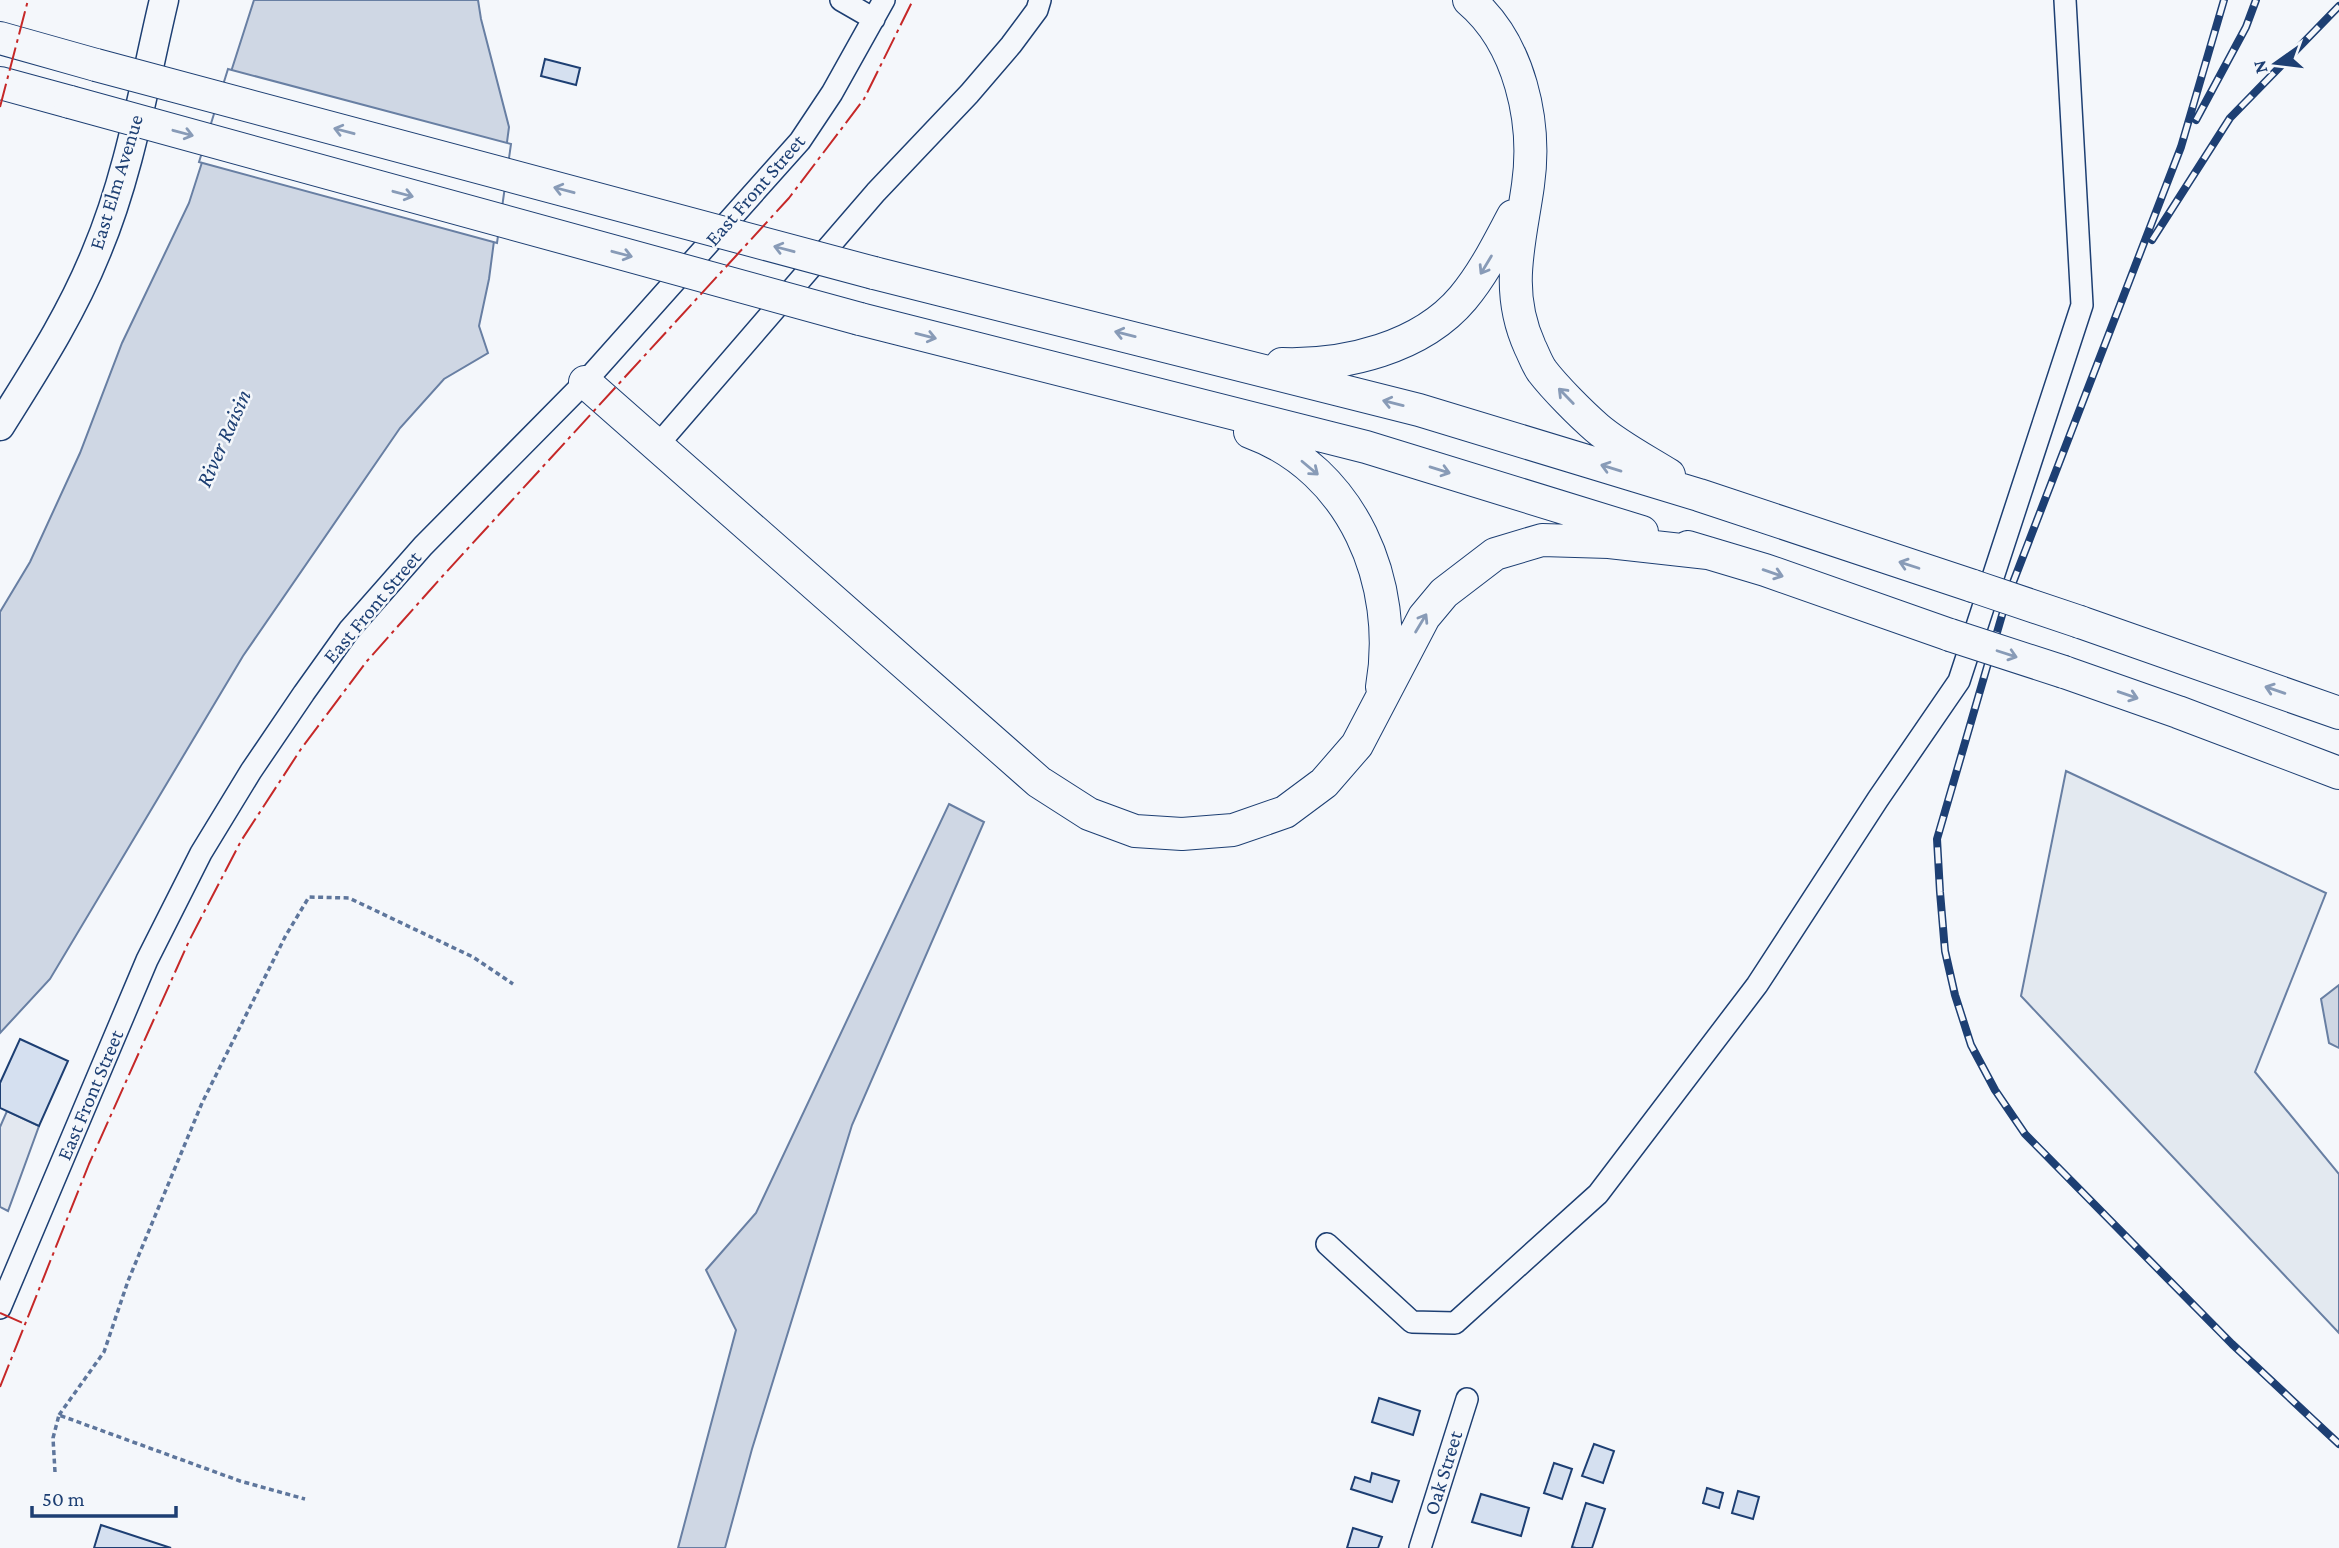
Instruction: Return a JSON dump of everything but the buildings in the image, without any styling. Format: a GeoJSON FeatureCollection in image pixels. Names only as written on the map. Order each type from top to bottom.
{"type":"FeatureCollection","features":[{"type":"Feature","properties":{"kind":"highway"},"geometry":{"type":"LineString","coordinates":[[1469,0],[1505,45],[1523,89],[1529,137],[1528,183],[1515,267],[1518,311],[1540,370],[1598,429],[1699,495]]}},
{"type":"Feature","properties":{"kind":"highway"},"geometry":{"type":"LineString","coordinates":[[0,15],[57,53]]}},
{"type":"Feature","properties":{"kind":"highway"},"geometry":{"type":"LineString","coordinates":[[0,38],[874,272],[1419,410],[1699,495],[2080,622],[2339,713]]}},
{"type":"Feature","properties":{"kind":"highway"},"geometry":{"type":"LineString","coordinates":[[0,83],[860,319],[1366,447],[1708,553],[2064,672],[2339,773]]}},
{"type":"Feature","properties":{"kind":"highway"},"geometry":{"type":"LineString","coordinates":[[0,108],[70,102]]}},
{"type":"Feature","properties":{"kind":"highway"},"geometry":{"type":"LineString","coordinates":[[1175,347],[1280,364],[1303,365],[1357,357],[1414,336],[1462,300],[1485,269],[1528,183]]}},
{"type":"Feature","properties":{"kind":"highway"},"geometry":{"type":"LineString","coordinates":[[585,382],[1040,782],[1089,814],[1135,831],[1182,834],[1233,830],[1285,812],[1324,783],[1357,745],[1424,617],[1444,593],[1495,554],[1542,540],[1609,542],[1708,553]]}},
{"type":"Feature","properties":{"kind":"highway"},"geometry":{"type":"LineString","coordinates":[[1137,390],[1261,436],[1286,449],[1324,480],[1343,501],[1368,546],[1384,611],[1386,664],[1378,705]]}},
{"type":"Feature","properties":{"kind":"main road","name":"East Elm Avenue"},"geometry":{"type":"LineString","coordinates":[[0,426],[51,345],[96,254],[123,175],[164,0]]}},
{"type":"Feature","properties":{"kind":"street"},"geometry":{"type":"LineString","coordinates":[[841,0],[879,9]]}},
{"type":"Feature","properties":{"kind":"street"},"geometry":{"type":"LineString","coordinates":[[656,447],[877,192],[994,64],[1037,10],[1040,0]]}},
{"type":"Feature","properties":{"kind":"street"},"geometry":{"type":"LineString","coordinates":[[1327,1244],[1412,1322],[1455,1323],[1598,1194],[1757,985],[1878,799],[1959,681],[2082,305],[2065,0]]}},
{"type":"Feature","properties":{"kind":"street","name":"East Front Street"},"geometry":{"type":"LineString","coordinates":[[0,1308],[147,960],[201,853],[251,771],[349,630],[423,546],[585,382],[800,141],[832,93],[879,9]]}},
{"type":"Feature","properties":{"kind":"street","name":"Oak Street"},"geometry":{"type":"LineString","coordinates":[[1421,1548],[1467,1399]]}},
{"type":"Feature","properties":{"kind":"path"},"geometry":{"type":"LineString","coordinates":[[55,1472],[53,1438],[59,1415],[104,1352],[128,1281],[202,1103],[273,958],[309,897],[349,898],[473,957],[513,984]]}},
{"type":"Feature","properties":{"kind":"path"},"geometry":{"type":"LineString","coordinates":[[59,1415],[240,1481],[305,1499]]}},
{"type":"Feature","properties":{"kind":"shaded area"},"geometry":{"type":"Polygon","coordinates":[[[2066,771],[2326,893],[2255,1072],[2339,1174],[2339,1333],[2021,996],[2066,771]]]}},
{"type":"Feature","properties":{"kind":"shaded area"},"geometry":{"type":"Polygon","coordinates":[[[7,1111],[39,1126],[8,1211],[0,1207],[0,1127],[7,1111]]]}},
{"type":"Feature","properties":{"kind":"water","name":"River Raisin"},"geometry":{"type":"Polygon","coordinates":[[[254,0],[478,0],[509,127],[489,279],[479,326],[488,353],[444,379],[400,428],[243,656],[50,979],[0,1033],[0,612],[30,562],[80,453],[122,343],[189,203],[254,0]]]}},
{"type":"Feature","properties":{"kind":"water"},"geometry":{"type":"Polygon","coordinates":[[[949,804],[984,822],[852,1125],[752,1449],[725,1548],[678,1548],[736,1330],[706,1270],[756,1213],[949,804]]]}},
{"type":"Feature","properties":{"kind":"water"},"geometry":{"type":"Polygon","coordinates":[[[2339,985],[2339,1048],[2329,1043],[2321,999],[2339,985]]]}},
{"type":"Feature","properties":{"kind":"pier"},"geometry":{"type":"Polygon","coordinates":[[[228,69],[511,144],[497,243],[199,162],[228,69]]]}},
{"type":"Feature","properties":{"kind":"railway"},"geometry":{"type":"LineString","coordinates":[[2224,0],[2181,147],[2007,598],[1937,839],[1940,892],[1945,951],[1971,1045],[1995,1090],[2025,1134],[2232,1344],[2339,1444]]}},
{"type":"Feature","properties":{"kind":"railway"},"geometry":{"type":"LineString","coordinates":[[2196,120],[2246,27],[2256,0]]}},
{"type":"Feature","properties":{"kind":"railway"},"geometry":{"type":"LineString","coordinates":[[2152,240],[2230,118],[2339,6]]}},
{"type":"Feature","properties":{"kind":"power"},"geometry":{"type":"LineString","coordinates":[[0,107],[28,0]]}},
{"type":"Feature","properties":{"kind":"power"},"geometry":{"type":"LineString","coordinates":[[0,1387],[89,1164],[189,941],[241,841],[301,749],[367,661],[789,198],[864,99],[913,0]]}},
{"type":"Feature","properties":{"kind":"power"},"geometry":{"type":"LineString","coordinates":[[0,1313],[25,1324]]}}]}
